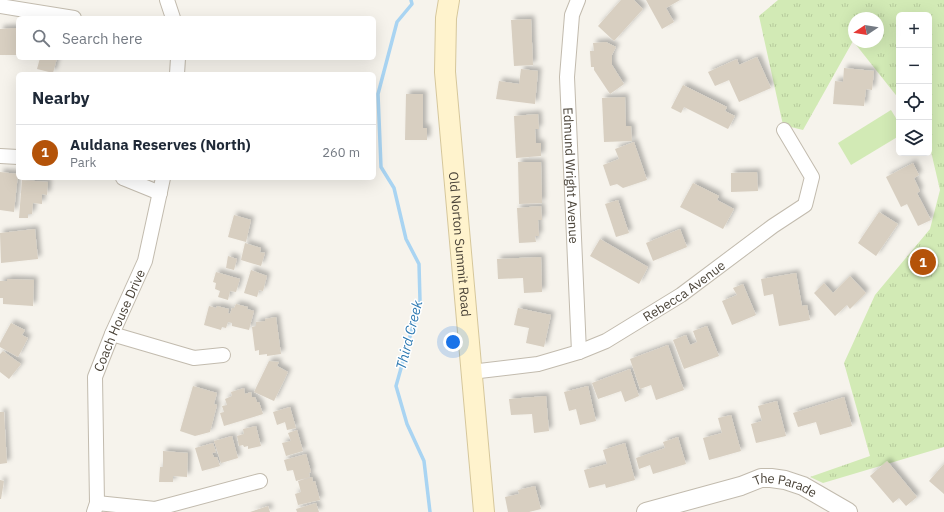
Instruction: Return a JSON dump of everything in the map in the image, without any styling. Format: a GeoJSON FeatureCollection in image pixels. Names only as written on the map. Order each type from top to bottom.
{"type":"FeatureCollection","features":[{"type":"Feature","properties":{"kind":"main road","name":"Old Norton Summit Road"},"geometry":{"type":"LineString","coordinates":[[449,0],[446,18],[445,72],[484,512]]}},
{"type":"Feature","properties":{"kind":"street"},"geometry":{"type":"LineString","coordinates":[[167,0],[172,16]]}},
{"type":"Feature","properties":{"kind":"street","name":"Edmund Wright Avenue"},"geometry":{"type":"LineString","coordinates":[[578,0],[572,15],[567,77],[579,352]]}},
{"type":"Feature","properties":{"kind":"street"},"geometry":{"type":"LineString","coordinates":[[0,6],[62,16]]}},
{"type":"Feature","properties":{"kind":"street"},"geometry":{"type":"LineString","coordinates":[[177,72],[178,60]]}},
{"type":"Feature","properties":{"kind":"street","name":"Rebecca Avenue"},"geometry":{"type":"LineString","coordinates":[[471,372],[538,364],[579,352],[606,341],[681,295],[773,226],[806,205],[812,177],[784,130]]}},
{"type":"Feature","properties":{"kind":"street"},"geometry":{"type":"LineString","coordinates":[[0,156],[16,157]]}},
{"type":"Feature","properties":{"kind":"street"},"geometry":{"type":"LineString","coordinates":[[128,180],[160,193]]}},
{"type":"Feature","properties":{"kind":"street","name":"Coach House Drive"},"geometry":{"type":"LineString","coordinates":[[96,508],[95,377],[112,334],[145,261],[163,180]]}},
{"type":"Feature","properties":{"kind":"street"},"geometry":{"type":"LineString","coordinates":[[112,334],[194,358],[222,355]]}},
{"type":"Feature","properties":{"kind":"street","name":"The Parade"},"geometry":{"type":"LineString","coordinates":[[651,511],[741,486],[760,478],[771,478],[785,480],[803,486],[848,512]]}},
{"type":"Feature","properties":{"kind":"street"},"geometry":{"type":"LineString","coordinates":[[96,508],[155,509],[260,481]]}},
{"type":"Feature","properties":{"kind":"green space"},"geometry":{"type":"Polygon","coordinates":[[[778,0],[944,0],[944,447],[823,483],[810,477],[870,456],[844,363],[875,295],[930,229],[940,190],[932,156],[932,12],[896,12],[896,95],[859,48],[884,48],[884,12],[848,12],[849,48],[803,130],[783,125],[759,16],[778,0]]]}},
{"type":"Feature","properties":{"kind":"green space"},"geometry":{"type":"Polygon","coordinates":[[[891,110],[896,118],[896,138],[851,165],[838,143],[891,110]]]}},
{"type":"Feature","properties":{"kind":"building"},"geometry":{"type":"Polygon","coordinates":[[[621,0],[634,0],[643,9],[614,41],[598,26],[621,0]]]}},
{"type":"Feature","properties":{"kind":"building"},"geometry":{"type":"Polygon","coordinates":[[[646,0],[680,0],[666,8],[674,22],[662,29],[646,0]]]}},
{"type":"Feature","properties":{"kind":"building"},"geometry":{"type":"Polygon","coordinates":[[[531,19],[533,65],[514,66],[511,20],[531,19]]]}},
{"type":"Feature","properties":{"kind":"building"},"geometry":{"type":"Polygon","coordinates":[[[16,28],[16,55],[0,55],[0,29],[16,28]]]}},
{"type":"Feature","properties":{"kind":"building"},"geometry":{"type":"Polygon","coordinates":[[[606,42],[616,47],[612,55],[612,65],[624,84],[610,94],[594,70],[594,67],[591,67],[590,51],[594,51],[593,43],[606,42]]]}},
{"type":"Feature","properties":{"kind":"building"},"geometry":{"type":"Polygon","coordinates":[[[757,57],[771,88],[739,102],[729,80],[715,86],[708,72],[737,59],[739,65],[757,57]]]}},
{"type":"Feature","properties":{"kind":"building"},"geometry":{"type":"Polygon","coordinates":[[[39,60],[56,60],[53,72],[37,69],[39,60]]]}},
{"type":"Feature","properties":{"kind":"building"},"geometry":{"type":"Polygon","coordinates":[[[844,68],[874,71],[872,90],[866,89],[864,106],[833,104],[835,81],[843,82],[844,68]]]}},
{"type":"Feature","properties":{"kind":"building"},"geometry":{"type":"Polygon","coordinates":[[[521,69],[538,71],[535,104],[496,99],[499,81],[519,84],[521,69]]]}},
{"type":"Feature","properties":{"kind":"building"},"geometry":{"type":"Polygon","coordinates":[[[683,85],[727,107],[725,111],[735,116],[728,129],[684,107],[681,113],[671,108],[683,85]]]}},
{"type":"Feature","properties":{"kind":"building"},"geometry":{"type":"Polygon","coordinates":[[[406,94],[423,94],[423,128],[427,128],[427,140],[405,140],[406,94]]]}},
{"type":"Feature","properties":{"kind":"building"},"geometry":{"type":"Polygon","coordinates":[[[625,97],[626,126],[631,126],[632,141],[604,142],[602,98],[625,97]]]}},
{"type":"Feature","properties":{"kind":"building"},"geometry":{"type":"Polygon","coordinates":[[[538,114],[539,129],[535,129],[536,143],[541,143],[541,156],[516,158],[514,116],[538,114]]]}},
{"type":"Feature","properties":{"kind":"building"},"geometry":{"type":"Polygon","coordinates":[[[634,142],[647,180],[623,188],[617,184],[610,186],[603,165],[619,159],[615,149],[634,142]]]}},
{"type":"Feature","properties":{"kind":"building"},"geometry":{"type":"Polygon","coordinates":[[[518,162],[541,162],[542,203],[519,204],[518,162]]]}},
{"type":"Feature","properties":{"kind":"building"},"geometry":{"type":"Polygon","coordinates":[[[913,163],[919,175],[914,178],[920,191],[917,193],[931,220],[918,226],[907,204],[901,207],[886,177],[913,163]]]}},
{"type":"Feature","properties":{"kind":"building"},"geometry":{"type":"Polygon","coordinates":[[[0,172],[16,174],[16,180],[17,180],[14,212],[0,210],[0,172]]]}},
{"type":"Feature","properties":{"kind":"building"},"geometry":{"type":"Polygon","coordinates":[[[757,172],[758,191],[731,192],[731,173],[757,172]]]}},
{"type":"Feature","properties":{"kind":"building"},"geometry":{"type":"Polygon","coordinates":[[[22,180],[48,182],[47,195],[42,194],[42,204],[33,203],[32,214],[28,214],[28,218],[19,218],[22,180]]]}},
{"type":"Feature","properties":{"kind":"building"},"geometry":{"type":"Polygon","coordinates":[[[693,183],[719,196],[717,200],[734,209],[723,229],[680,207],[693,183]]]}},
{"type":"Feature","properties":{"kind":"building"},"geometry":{"type":"Polygon","coordinates":[[[618,200],[629,233],[616,237],[605,204],[618,200]]]}},
{"type":"Feature","properties":{"kind":"building"},"geometry":{"type":"Polygon","coordinates":[[[541,206],[542,220],[538,220],[539,236],[535,236],[536,242],[519,243],[517,208],[541,206]]]}},
{"type":"Feature","properties":{"kind":"building"},"geometry":{"type":"Polygon","coordinates":[[[879,212],[898,224],[876,256],[858,243],[879,212]]]}},
{"type":"Feature","properties":{"kind":"building"},"geometry":{"type":"Polygon","coordinates":[[[234,215],[251,220],[246,242],[228,237],[234,215]]]}},
{"type":"Feature","properties":{"kind":"building"},"geometry":{"type":"Polygon","coordinates":[[[35,229],[38,259],[1,263],[0,233],[35,229]]]}},
{"type":"Feature","properties":{"kind":"building"},"geometry":{"type":"Polygon","coordinates":[[[680,229],[687,247],[653,261],[646,243],[680,229]]]}},
{"type":"Feature","properties":{"kind":"building"},"geometry":{"type":"Polygon","coordinates":[[[600,239],[648,267],[639,284],[590,256],[600,239]]]}},
{"type":"Feature","properties":{"kind":"building"},"geometry":{"type":"Polygon","coordinates":[[[245,243],[261,248],[260,252],[265,253],[261,266],[241,260],[245,243]]]}},
{"type":"Feature","properties":{"kind":"building"},"geometry":{"type":"Polygon","coordinates":[[[228,256],[237,259],[234,270],[226,268],[228,256]]]}},
{"type":"Feature","properties":{"kind":"building"},"geometry":{"type":"Polygon","coordinates":[[[541,257],[542,292],[524,293],[523,278],[498,279],[497,259],[541,257]]]}},
{"type":"Feature","properties":{"kind":"building"},"geometry":{"type":"Polygon","coordinates":[[[251,270],[267,276],[263,291],[259,290],[257,297],[244,293],[251,270]]]}},
{"type":"Feature","properties":{"kind":"building"},"geometry":{"type":"Polygon","coordinates":[[[216,272],[240,279],[236,292],[230,291],[228,300],[218,297],[220,291],[215,289],[216,283],[213,282],[216,272]]]}},
{"type":"Feature","properties":{"kind":"building"},"geometry":{"type":"Polygon","coordinates":[[[796,273],[802,306],[807,305],[810,320],[779,326],[773,294],[764,296],[761,279],[796,273]]]}},
{"type":"Feature","properties":{"kind":"building"},"geometry":{"type":"Polygon","coordinates":[[[850,276],[866,293],[850,309],[847,305],[835,316],[814,293],[824,283],[833,293],[850,276]]]}},
{"type":"Feature","properties":{"kind":"building"},"geometry":{"type":"Polygon","coordinates":[[[7,279],[34,280],[33,306],[3,304],[3,298],[0,298],[0,281],[7,281],[7,279]]]}},
{"type":"Feature","properties":{"kind":"building"},"geometry":{"type":"Polygon","coordinates":[[[743,284],[756,315],[732,325],[722,301],[737,295],[733,288],[743,284]]]}},
{"type":"Feature","properties":{"kind":"building"},"geometry":{"type":"Polygon","coordinates":[[[236,304],[248,307],[247,309],[254,311],[249,330],[232,326],[232,323],[228,322],[226,328],[222,327],[221,330],[204,325],[209,306],[229,309],[228,313],[230,314],[232,308],[234,308],[236,304]]]}},
{"type":"Feature","properties":{"kind":"building"},"geometry":{"type":"Polygon","coordinates":[[[518,308],[551,315],[544,347],[526,343],[529,328],[514,325],[518,308]]]}},
{"type":"Feature","properties":{"kind":"building"},"geometry":{"type":"Polygon","coordinates":[[[276,317],[281,354],[267,356],[267,354],[259,355],[259,350],[255,351],[252,327],[256,326],[256,322],[265,321],[265,319],[276,317]]]}},
{"type":"Feature","properties":{"kind":"building"},"geometry":{"type":"Polygon","coordinates":[[[11,323],[25,330],[22,335],[28,338],[18,357],[0,347],[0,343],[11,323]]]}},
{"type":"Feature","properties":{"kind":"building"},"geometry":{"type":"Polygon","coordinates":[[[707,326],[719,356],[684,369],[673,340],[686,335],[690,345],[697,342],[693,331],[707,326]]]}},
{"type":"Feature","properties":{"kind":"building"},"geometry":{"type":"Polygon","coordinates":[[[668,345],[684,390],[656,400],[651,385],[640,389],[630,359],[668,345]]]}},
{"type":"Feature","properties":{"kind":"building"},"geometry":{"type":"Polygon","coordinates":[[[3,351],[21,364],[9,379],[0,372],[0,354],[3,351]]]}},
{"type":"Feature","properties":{"kind":"building"},"geometry":{"type":"Polygon","coordinates":[[[269,361],[279,362],[277,366],[288,372],[274,401],[254,392],[269,361]]]}},
{"type":"Feature","properties":{"kind":"building"},"geometry":{"type":"Polygon","coordinates":[[[630,369],[639,396],[625,402],[621,391],[598,399],[592,383],[630,369]]]}},
{"type":"Feature","properties":{"kind":"building"},"geometry":{"type":"Polygon","coordinates":[[[193,386],[217,393],[214,404],[217,405],[210,432],[195,436],[180,431],[193,386]]]}},
{"type":"Feature","properties":{"kind":"building"},"geometry":{"type":"Polygon","coordinates":[[[588,386],[596,421],[580,425],[576,409],[569,411],[564,392],[588,386]]]}},
{"type":"Feature","properties":{"kind":"building"},"geometry":{"type":"Polygon","coordinates":[[[244,388],[245,394],[251,392],[252,397],[255,397],[257,402],[259,402],[263,414],[224,426],[220,413],[224,412],[222,406],[227,405],[225,399],[232,396],[231,392],[244,388]]]}},
{"type":"Feature","properties":{"kind":"building"},"geometry":{"type":"Polygon","coordinates":[[[546,396],[549,431],[534,433],[532,414],[511,415],[509,399],[546,396]]]}},
{"type":"Feature","properties":{"kind":"building"},"geometry":{"type":"Polygon","coordinates":[[[844,397],[852,426],[820,435],[816,422],[798,427],[793,413],[844,397]]]}},
{"type":"Feature","properties":{"kind":"building"},"geometry":{"type":"Polygon","coordinates":[[[777,401],[786,436],[756,443],[751,424],[762,421],[758,406],[777,401]]]}},
{"type":"Feature","properties":{"kind":"building"},"geometry":{"type":"Polygon","coordinates":[[[290,407],[296,428],[287,430],[285,422],[277,425],[273,412],[290,407]]]}},
{"type":"Feature","properties":{"kind":"building"},"geometry":{"type":"Polygon","coordinates":[[[0,412],[4,412],[7,463],[0,464],[0,412]]]}},
{"type":"Feature","properties":{"kind":"building"},"geometry":{"type":"Polygon","coordinates":[[[731,415],[741,451],[709,460],[703,438],[722,433],[718,418],[731,415]]]}},
{"type":"Feature","properties":{"kind":"building"},"geometry":{"type":"Polygon","coordinates":[[[256,426],[261,446],[248,449],[248,446],[239,446],[237,436],[244,434],[243,429],[256,426]]]}},
{"type":"Feature","properties":{"kind":"building"},"geometry":{"type":"Polygon","coordinates":[[[297,430],[303,451],[286,456],[282,443],[291,441],[288,433],[297,430]]]}},
{"type":"Feature","properties":{"kind":"building"},"geometry":{"type":"Polygon","coordinates":[[[232,436],[238,458],[221,463],[214,441],[232,436]]]}},
{"type":"Feature","properties":{"kind":"building"},"geometry":{"type":"Polygon","coordinates":[[[678,437],[686,464],[653,474],[650,465],[639,469],[636,458],[665,448],[663,442],[678,437]]]}},
{"type":"Feature","properties":{"kind":"building"},"geometry":{"type":"Polygon","coordinates":[[[213,443],[216,452],[212,453],[214,457],[217,457],[220,466],[202,471],[195,448],[213,443]]]}},
{"type":"Feature","properties":{"kind":"building"},"geometry":{"type":"Polygon","coordinates":[[[625,443],[635,480],[606,488],[605,484],[589,488],[584,470],[607,464],[603,450],[625,443]]]}},
{"type":"Feature","properties":{"kind":"building"},"geometry":{"type":"Polygon","coordinates":[[[163,451],[188,453],[187,477],[173,476],[173,482],[159,482],[160,467],[163,467],[163,451]]]}},
{"type":"Feature","properties":{"kind":"building"},"geometry":{"type":"Polygon","coordinates":[[[306,454],[311,472],[309,473],[310,477],[296,481],[293,470],[287,471],[284,460],[306,454]]]}},
{"type":"Feature","properties":{"kind":"building"},"geometry":{"type":"Polygon","coordinates":[[[887,461],[917,497],[906,506],[899,498],[893,503],[870,476],[887,461]]]}},
{"type":"Feature","properties":{"kind":"building"},"geometry":{"type":"Polygon","coordinates":[[[944,464],[944,494],[929,481],[944,464]]]}},
{"type":"Feature","properties":{"kind":"building"},"geometry":{"type":"Polygon","coordinates":[[[312,477],[313,482],[315,481],[320,500],[298,505],[295,494],[301,492],[298,481],[312,477]]]}},
{"type":"Feature","properties":{"kind":"building"},"geometry":{"type":"Polygon","coordinates":[[[0,480],[4,481],[1,499],[0,499],[0,480]]]}},
{"type":"Feature","properties":{"kind":"building"},"geometry":{"type":"Polygon","coordinates":[[[535,486],[541,509],[529,512],[508,512],[505,497],[519,494],[518,490],[535,486]]]}},
{"type":"Feature","properties":{"kind":"building"},"geometry":{"type":"Polygon","coordinates":[[[316,503],[319,512],[297,512],[296,509],[316,503]]]}},
{"type":"Feature","properties":{"kind":"building"},"geometry":{"type":"Polygon","coordinates":[[[268,506],[270,512],[250,512],[268,506]]]}},
{"type":"Feature","properties":{"kind":"waterway","name":"Third Creek"},"geometry":{"type":"LineString","coordinates":[[411,0],[412,4],[397,22],[378,94],[381,167],[394,188],[406,239],[419,264],[420,301],[396,386],[407,424],[424,461],[430,512]]}},
{"type":"Feature","properties":{"kind":"place","name":"Auldana Reserves (North)"},"geometry":{"type":"Point","coordinates":[923,262]}}]}
